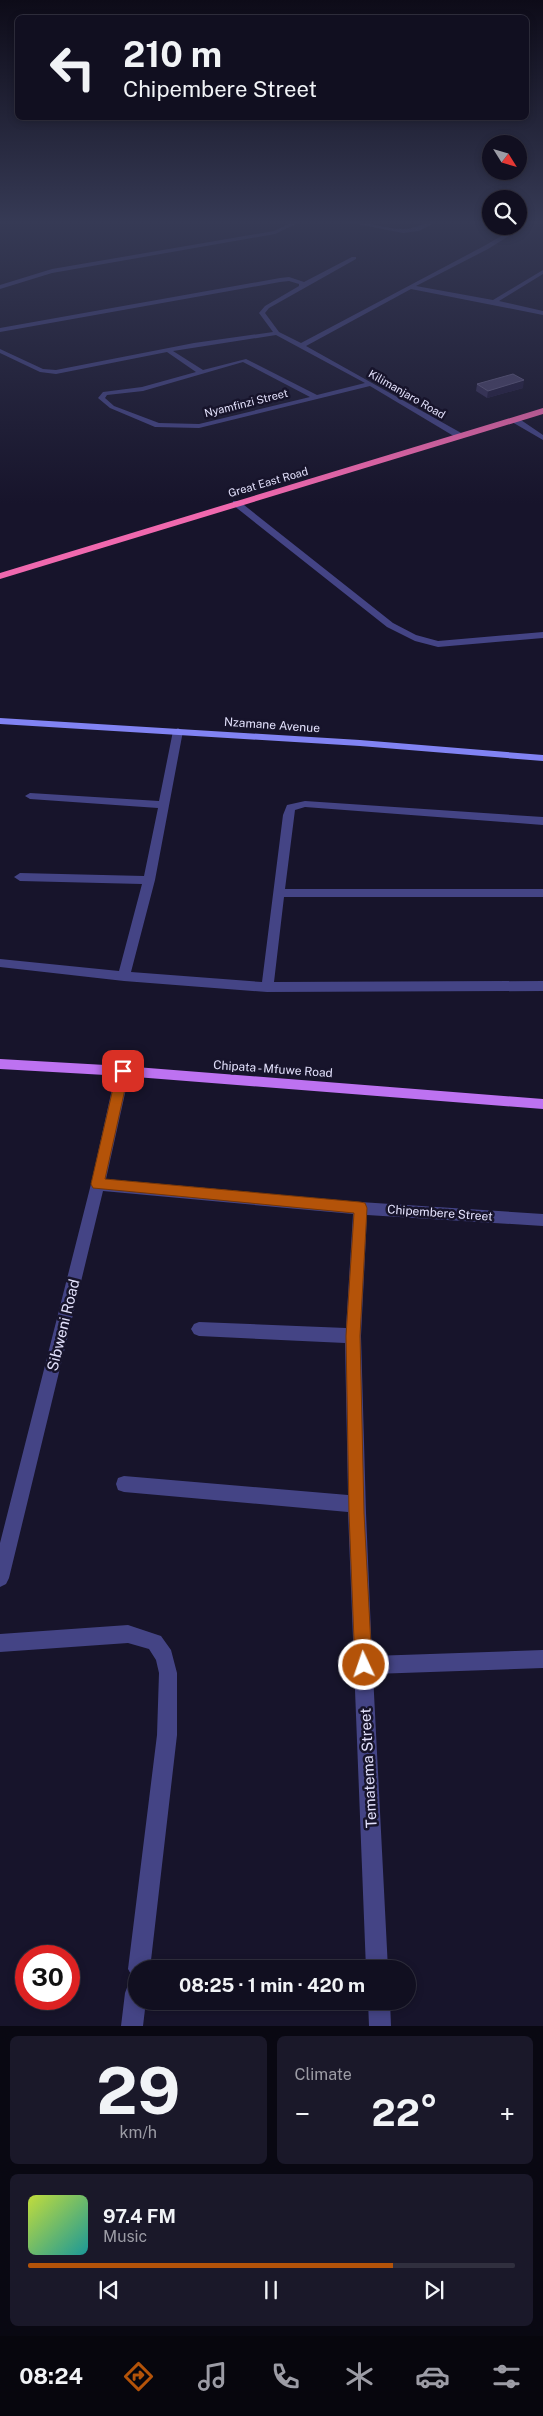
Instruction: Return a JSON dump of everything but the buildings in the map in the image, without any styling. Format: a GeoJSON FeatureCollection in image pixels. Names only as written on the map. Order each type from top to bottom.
{"type":"FeatureCollection","features":[{"type":"Feature","properties":{"kind":"highway","name":"Great East Road"},"geometry":{"type":"LineString","coordinates":[[0,576],[236,502],[543,411]]}},
{"type":"Feature","properties":{"kind":"main road","name":"Chipata - Mfuwe Road"},"geometry":{"type":"LineString","coordinates":[[0,1064],[123,1071],[543,1104]]}},
{"type":"Feature","properties":{"kind":"street"},"geometry":{"type":"LineString","coordinates":[[0,330],[81,316]]}},
{"type":"Feature","properties":{"kind":"street","name":"Kilimanjaro Road"},"geometry":{"type":"LineString","coordinates":[[264,316],[277,333],[460,436]]}},
{"type":"Feature","properties":{"kind":"street"},"geometry":{"type":"LineString","coordinates":[[300,346],[333,332],[362,316]]}},
{"type":"Feature","properties":{"kind":"street"},"geometry":{"type":"LineString","coordinates":[[0,351],[42,371],[56,372],[245,336],[277,333]]}},
{"type":"Feature","properties":{"kind":"street"},"geometry":{"type":"LineString","coordinates":[[169,351],[200,371],[239,361],[249,361],[317,398]]}},
{"type":"Feature","properties":{"kind":"street","name":"Nyamfinzi Street"},"geometry":{"type":"LineString","coordinates":[[200,371],[143,389],[111,392],[102,395],[101,398],[104,403],[158,425],[199,426],[370,384]]}},
{"type":"Feature","properties":{"kind":"street"},"geometry":{"type":"LineString","coordinates":[[515,420],[532,427],[543,438]]}},
{"type":"Feature","properties":{"kind":"street"},"geometry":{"type":"LineString","coordinates":[[236,502],[390,625],[408,636],[424,642],[438,644],[543,635]]}},
{"type":"Feature","properties":{"kind":"street","name":"Nzamane Avenue"},"geometry":{"type":"LineString","coordinates":[[0,721],[178,731],[543,758]]}},
{"type":"Feature","properties":{"kind":"street"},"geometry":{"type":"LineString","coordinates":[[124,976],[148,880],[178,731]]}},
{"type":"Feature","properties":{"kind":"street"},"geometry":{"type":"LineString","coordinates":[[30,796],[163,805]]}},
{"type":"Feature","properties":{"kind":"street"},"geometry":{"type":"LineString","coordinates":[[267,987],[277,893],[288,815],[291,807],[298,804],[543,821]]}},
{"type":"Feature","properties":{"kind":"street"},"geometry":{"type":"LineString","coordinates":[[20,877],[148,880]]}},
{"type":"Feature","properties":{"kind":"street"},"geometry":{"type":"LineString","coordinates":[[277,893],[543,893]]}},
{"type":"Feature","properties":{"kind":"street"},"geometry":{"type":"LineString","coordinates":[[0,963],[124,976],[267,987],[543,986]]}},
{"type":"Feature","properties":{"kind":"street","name":"Sibweni Road"},"geometry":{"type":"LineString","coordinates":[[0,1578],[98,1184],[123,1071]]}},
{"type":"Feature","properties":{"kind":"street","name":"Chipembere Street"},"geometry":{"type":"LineString","coordinates":[[98,1184],[360,1208],[543,1220]]}},
{"type":"Feature","properties":{"kind":"street","name":"Tematema Street"},"geometry":{"type":"LineString","coordinates":[[360,1208],[353,1336],[357,1504],[377,1960]]}},
{"type":"Feature","properties":{"kind":"street"},"geometry":{"type":"LineString","coordinates":[[199,1329],[353,1336]]}},
{"type":"Feature","properties":{"kind":"street"},"geometry":{"type":"LineString","coordinates":[[124,1484],[357,1504]]}},
{"type":"Feature","properties":{"kind":"street"},"geometry":{"type":"LineString","coordinates":[[0,1643],[128,1634],[155,1642],[165,1656],[168,1673],[167,1735],[140,1960]]}},
{"type":"Feature","properties":{"kind":"street"},"geometry":{"type":"LineString","coordinates":[[364,1665],[543,1659]]}},
{"type":"Feature","properties":{"kind":"street"},"geometry":{"type":"LineString","coordinates":[[132,2026],[134,2010]]}},
{"type":"Feature","properties":{"kind":"street"},"geometry":{"type":"LineString","coordinates":[[379,2010],[380,2026]]}},
{"type":"Feature","properties":{"kind":"route"},"geometry":{"type":"LineString","coordinates":[[123,1071],[98,1184],[360,1208],[353,1336],[357,1513],[364,1665]]}}]}
